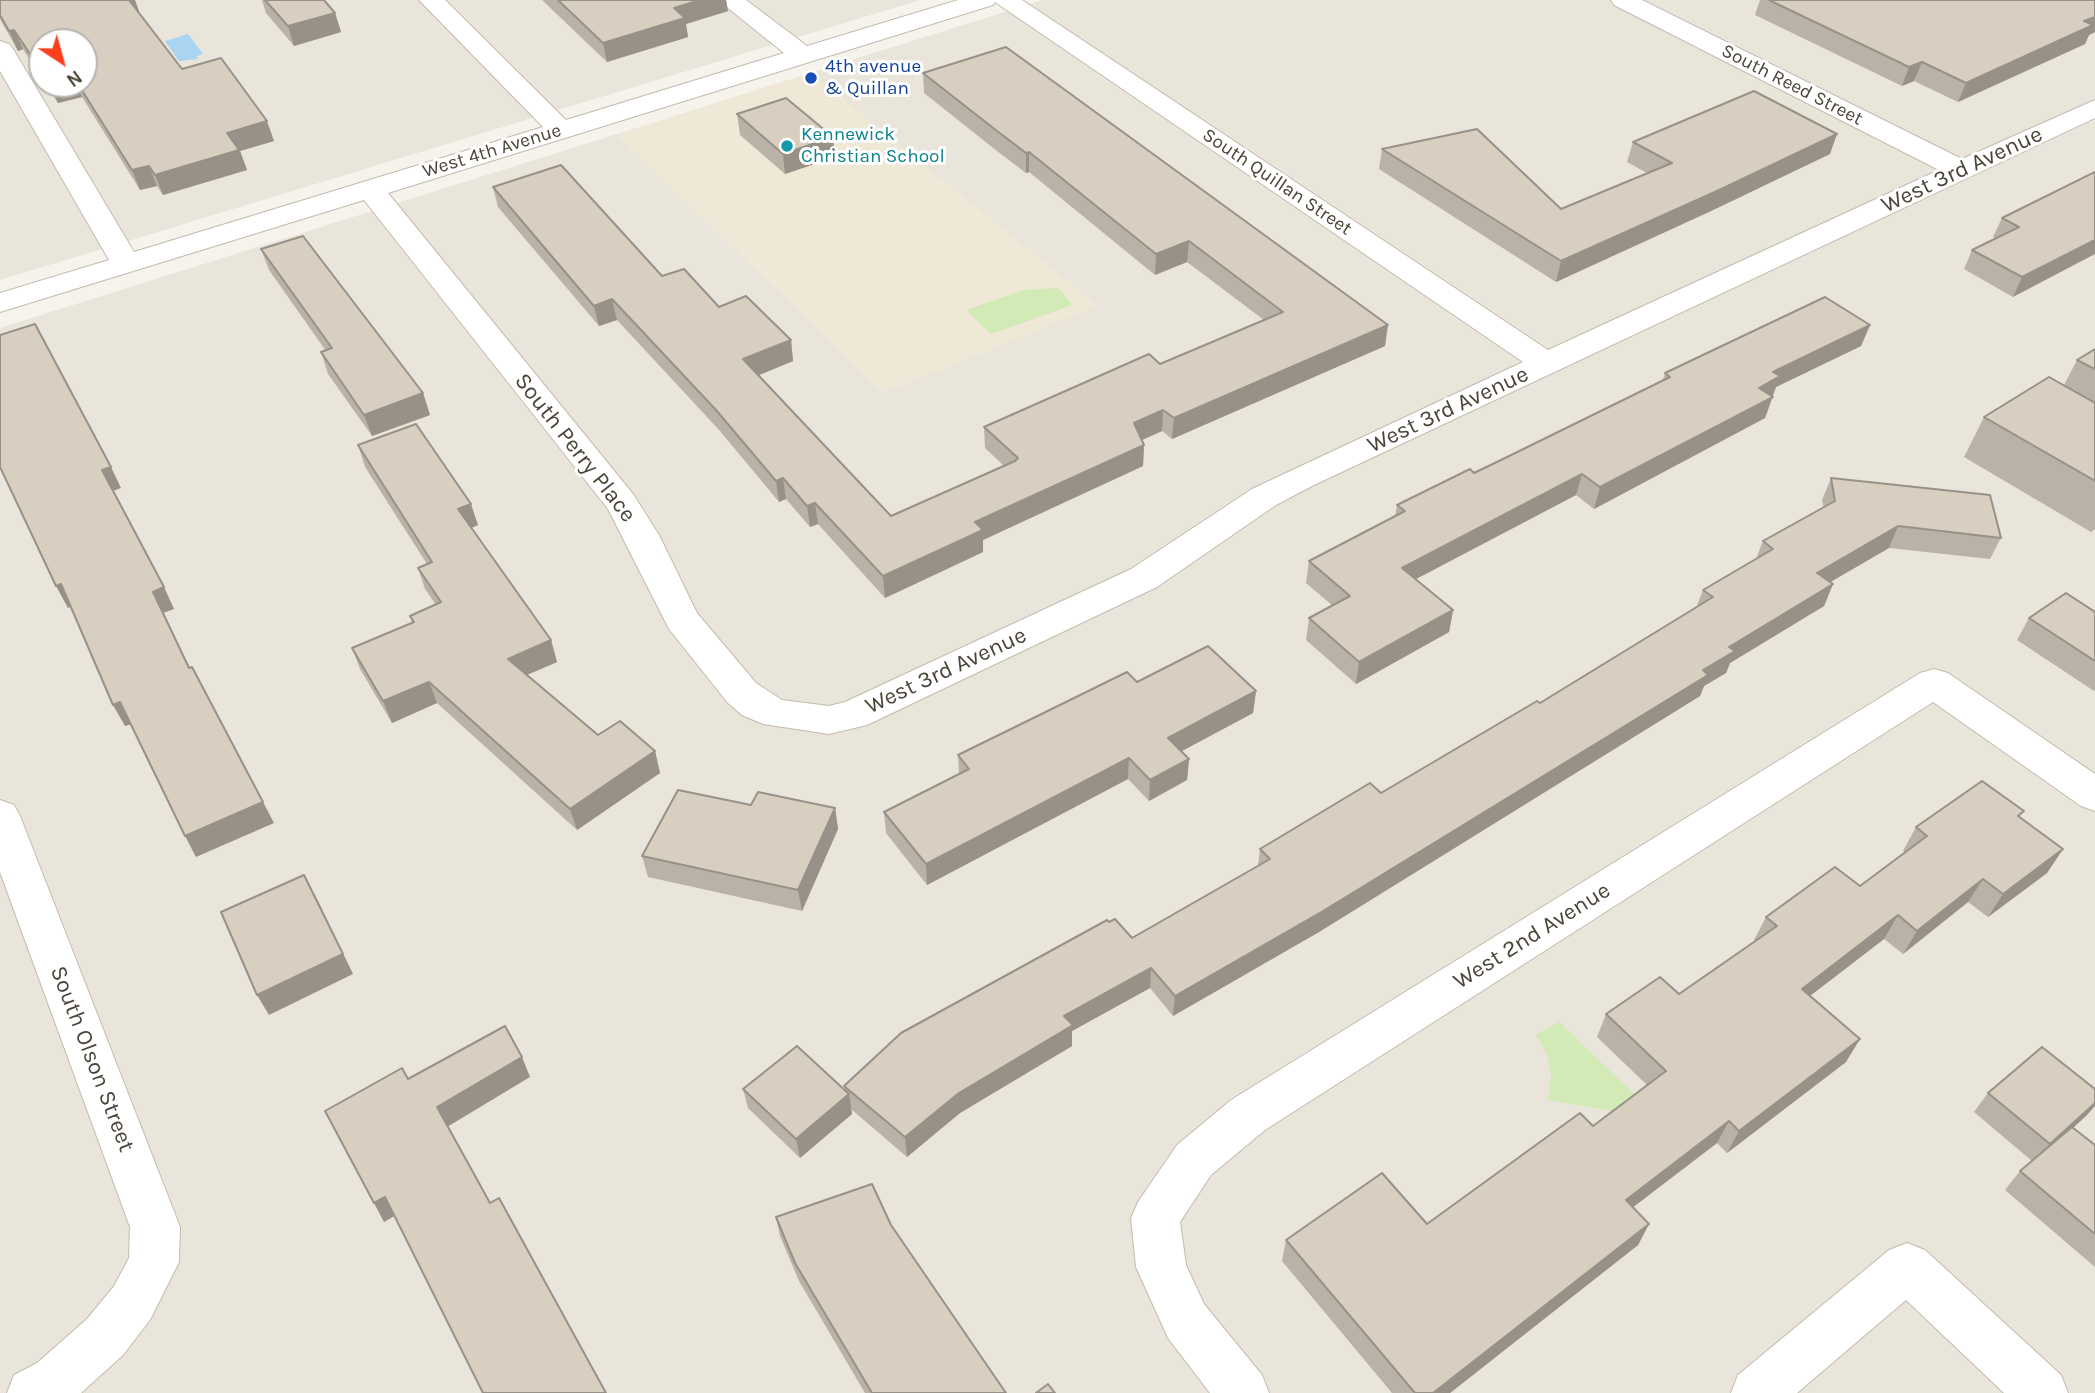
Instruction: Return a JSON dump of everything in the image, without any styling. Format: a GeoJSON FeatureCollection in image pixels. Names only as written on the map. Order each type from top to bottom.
{"type":"FeatureCollection","features":[{"type":"Feature","properties":{"kind":"street"},"geometry":{"type":"LineString","coordinates":[[431,0],[561,130]]}},
{"type":"Feature","properties":{"kind":"street"},"geometry":{"type":"LineString","coordinates":[[730,0],[803,55]]}},
{"type":"Feature","properties":{"kind":"street","name":"West 4th Avenue"},"geometry":{"type":"LineString","coordinates":[[0,303],[803,55],[929,7],[984,0]]}},
{"type":"Feature","properties":{"kind":"street","name":"South Quillan Street"},"geometry":{"type":"LineString","coordinates":[[1006,0],[1547,364]]}},
{"type":"Feature","properties":{"kind":"street","name":"South Reed Street"},"geometry":{"type":"LineString","coordinates":[[1623,0],[1961,170]]}},
{"type":"Feature","properties":{"kind":"street"},"geometry":{"type":"LineString","coordinates":[[0,49],[126,264]]}},
{"type":"Feature","properties":{"kind":"street","name":"West 3rd Avenue"},"geometry":{"type":"LineString","coordinates":[[810,719],[830,720],[853,715],[1144,578],[1264,497],[1302,477],[2095,108]]}},
{"type":"Feature","properties":{"kind":"street","name":"South Perry Place"},"geometry":{"type":"LineString","coordinates":[[370,189],[621,502],[641,535],[682,620],[742,693],[756,705],[777,714],[810,719]]}},
{"type":"Feature","properties":{"kind":"street","name":"West 2nd Avenue"},"geometry":{"type":"LineString","coordinates":[[1243,1393],[1186,1321],[1161,1267],[1155,1217],[1194,1160],[1248,1115],[1934,682],[2095,795]]}},
{"type":"Feature","properties":{"kind":"street","name":"South Olson Street"},"geometry":{"type":"LineString","coordinates":[[0,816],[155,1227],[154,1262],[132,1303],[105,1337],[55,1381],[33,1393]]}},
{"type":"Feature","properties":{"kind":"street"},"geometry":{"type":"LineString","coordinates":[[1757,1393],[1907,1267],[2042,1393]]}},
{"type":"Feature","properties":{"kind":"shaded area"},"geometry":{"type":"Polygon","coordinates":[[[0,0],[920,0],[0,280],[0,0]]]}},
{"type":"Feature","properties":{"kind":"shaded area"},"geometry":{"type":"Polygon","coordinates":[[[1043,0],[2095,0],[2095,1393],[0,1393],[0,328],[617,134],[883,392],[1097,306],[810,73],[1043,0]]]}},
{"type":"Feature","properties":{"kind":"shaded area"},"geometry":{"type":"Polygon","coordinates":[[[810,73],[1098,306],[883,392],[617,134],[810,73]]]}},
{"type":"Feature","properties":{"kind":"green space"},"geometry":{"type":"Polygon","coordinates":[[[1058,288],[1072,304],[991,334],[966,310],[1024,290],[1058,288]]]}},
{"type":"Feature","properties":{"kind":"green space"},"geometry":{"type":"Polygon","coordinates":[[[1559,1022],[1635,1095],[1612,1111],[1548,1100],[1551,1075],[1547,1054],[1536,1035],[1559,1022]]]}},
{"type":"Feature","properties":{"kind":"water"},"geometry":{"type":"Polygon","coordinates":[[[188,34],[203,54],[197,56],[198,59],[179,61],[165,41],[188,34]]]}},
{"type":"Feature","properties":{"kind":"building"},"geometry":{"type":"Polygon","coordinates":[[[0,0],[129,0],[182,69],[221,58],[267,121],[227,133],[239,150],[155,175],[149,166],[132,170],[87,98],[98,98],[98,28],[28,28],[28,51],[14,30],[9,31],[0,15],[0,0]]]}},
{"type":"Feature","properties":{"kind":"building"},"geometry":{"type":"Polygon","coordinates":[[[265,0],[324,0],[335,13],[288,26],[265,0]]]}},
{"type":"Feature","properties":{"kind":"building"},"geometry":{"type":"Polygon","coordinates":[[[558,0],[700,0],[674,8],[685,18],[603,43],[558,0]]]}},
{"type":"Feature","properties":{"kind":"building"},"geometry":{"type":"Polygon","coordinates":[[[1769,0],[2095,0],[2095,17],[2084,21],[2093,25],[1966,83],[1922,62],[1909,67],[1769,0]]]}},
{"type":"Feature","properties":{"kind":"building"},"geometry":{"type":"Polygon","coordinates":[[[1006,47],[1388,325],[1174,418],[1163,410],[1134,423],[1144,445],[975,522],[983,530],[883,576],[815,503],[807,506],[783,478],[776,481],[716,410],[612,299],[594,306],[493,187],[561,165],[662,276],[684,269],[719,307],[746,296],[791,340],[743,359],[891,516],[1018,458],[984,427],[1149,354],[1160,364],[1283,312],[1189,241],[1156,254],[1029,152],[1026,153],[923,73],[1006,47]]]}},
{"type":"Feature","properties":{"kind":"building"},"geometry":{"type":"Polygon","coordinates":[[[1754,91],[1837,134],[1561,261],[1382,149],[1477,129],[1561,209],[1672,163],[1633,142],[1754,91]]]}},
{"type":"Feature","properties":{"kind":"building"},"geometry":{"type":"Polygon","coordinates":[[[786,98],[833,137],[783,154],[737,114],[786,98]]]}},
{"type":"Feature","properties":{"kind":"building"},"geometry":{"type":"Polygon","coordinates":[[[2095,172],[2095,240],[2022,277],[1972,250],[2019,227],[2002,218],[2095,172]]]}},
{"type":"Feature","properties":{"kind":"building"},"geometry":{"type":"Polygon","coordinates":[[[303,236],[423,393],[364,415],[321,352],[332,348],[261,249],[303,236]]]}},
{"type":"Feature","properties":{"kind":"building"},"geometry":{"type":"Polygon","coordinates":[[[1825,297],[1870,325],[1773,372],[1780,376],[1759,388],[1773,397],[1600,487],[1582,474],[1402,568],[1453,610],[1359,662],[1309,618],[1350,596],[1309,561],[1405,511],[1397,505],[1470,469],[1474,473],[1499,461],[1670,377],[1665,373],[1825,297]]]}},
{"type":"Feature","properties":{"kind":"building"},"geometry":{"type":"Polygon","coordinates":[[[35,324],[111,467],[102,470],[164,587],[153,592],[189,668],[192,667],[263,802],[185,836],[120,702],[113,705],[61,584],[56,586],[0,467],[0,335],[35,324]]]}},
{"type":"Feature","properties":{"kind":"building"},"geometry":{"type":"Polygon","coordinates":[[[2095,349],[2095,369],[2077,360],[2095,349]]]}},
{"type":"Feature","properties":{"kind":"building"},"geometry":{"type":"Polygon","coordinates":[[[2049,377],[2095,403],[2095,481],[1984,417],[2049,377]]]}},
{"type":"Feature","properties":{"kind":"building"},"geometry":{"type":"Polygon","coordinates":[[[416,424],[471,504],[458,509],[551,640],[508,659],[598,735],[620,721],[655,751],[570,809],[429,682],[383,701],[352,648],[414,622],[410,616],[441,602],[418,568],[432,562],[358,445],[416,424]]]}},
{"type":"Feature","properties":{"kind":"building"},"geometry":{"type":"Polygon","coordinates":[[[1831,478],[1990,495],[2001,538],[1898,526],[1817,573],[1833,584],[1729,647],[1735,651],[1703,670],[1708,675],[1323,911],[1175,996],[1151,968],[1064,1016],[1073,1025],[959,1093],[905,1137],[844,1086],[901,1033],[1107,920],[1109,922],[1115,919],[1132,938],[1270,859],[1260,849],[1370,783],[1381,793],[1537,701],[1540,703],[1713,597],[1703,590],[1773,549],[1763,541],[1835,501],[1831,478]]]}},
{"type":"Feature","properties":{"kind":"building"},"geometry":{"type":"Polygon","coordinates":[[[2066,593],[2095,612],[2095,661],[2029,618],[2066,593]]]}},
{"type":"Feature","properties":{"kind":"building"},"geometry":{"type":"Polygon","coordinates":[[[1208,646],[1256,691],[1168,738],[1189,759],[1150,780],[1129,758],[926,864],[884,812],[969,769],[958,755],[1127,672],[1137,682],[1208,646]]]}},
{"type":"Feature","properties":{"kind":"building"},"geometry":{"type":"Polygon","coordinates":[[[1982,781],[2024,811],[2018,816],[2063,849],[2003,894],[1983,879],[1917,931],[1898,915],[1802,989],[1860,1039],[1739,1131],[1729,1121],[1626,1200],[1649,1224],[1433,1393],[1415,1393],[1286,1240],[1382,1173],[1427,1224],[1580,1113],[1593,1126],[1666,1071],[1606,1014],[1660,977],[1679,994],[1777,926],[1766,917],[1835,867],[1860,886],[1927,836],[1916,827],[1982,781]]]}},
{"type":"Feature","properties":{"kind":"building"},"geometry":{"type":"Polygon","coordinates":[[[678,790],[751,805],[758,792],[835,808],[798,890],[642,856],[678,790]]]}},
{"type":"Feature","properties":{"kind":"building"},"geometry":{"type":"Polygon","coordinates":[[[304,875],[343,954],[257,995],[221,912],[304,875]]]}},
{"type":"Feature","properties":{"kind":"building"},"geometry":{"type":"Polygon","coordinates":[[[505,1026],[522,1057],[437,1107],[490,1203],[499,1198],[606,1393],[483,1393],[385,1197],[374,1203],[325,1111],[402,1068],[408,1079],[505,1026]]]}},
{"type":"Feature","properties":{"kind":"building"},"geometry":{"type":"Polygon","coordinates":[[[797,1046],[849,1094],[796,1139],[743,1089],[797,1046]]]}},
{"type":"Feature","properties":{"kind":"building"},"geometry":{"type":"Polygon","coordinates":[[[2042,1047],[2095,1089],[2095,1103],[2050,1144],[1988,1093],[2042,1047]]]}},
{"type":"Feature","properties":{"kind":"building"},"geometry":{"type":"Polygon","coordinates":[[[2072,1127],[2095,1145],[2095,1234],[2020,1171],[2072,1127]]]}},
{"type":"Feature","properties":{"kind":"building"},"geometry":{"type":"Polygon","coordinates":[[[872,1184],[891,1225],[1006,1393],[872,1393],[795,1263],[776,1217],[872,1184]]]}},
{"type":"Feature","properties":{"kind":"building"},"geometry":{"type":"Polygon","coordinates":[[[1048,1384],[1055,1393],[1036,1393],[1048,1384]]]}},
{"type":"Feature","properties":{"kind":"place","name":"4th avenue & Quillan"},"geometry":{"type":"Point","coordinates":[811,78]}},
{"type":"Feature","properties":{"kind":"place","name":"Kennewick Christian School"},"geometry":{"type":"Point","coordinates":[787,146]}}]}
